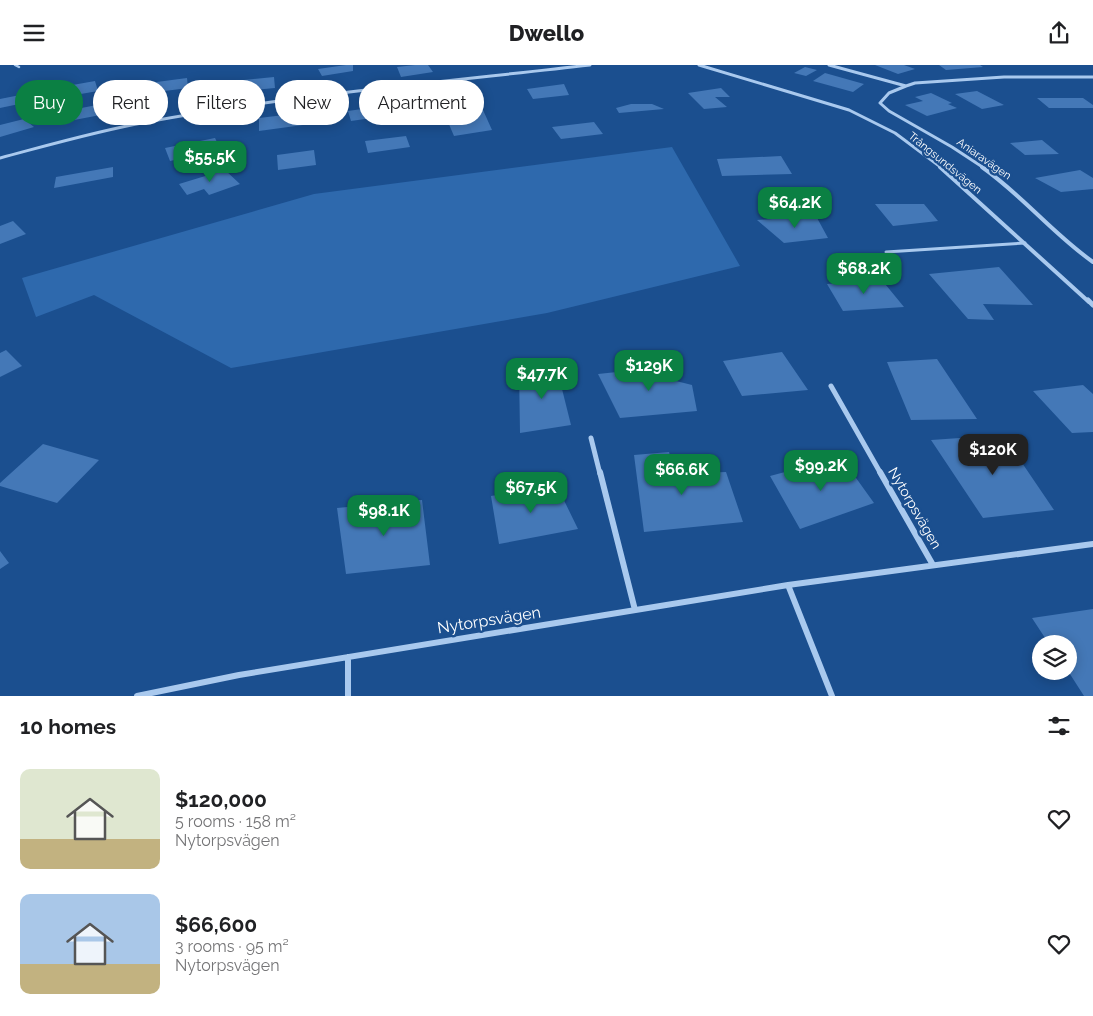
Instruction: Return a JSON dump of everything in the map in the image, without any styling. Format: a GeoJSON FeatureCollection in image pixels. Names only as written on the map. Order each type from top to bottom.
{"type":"FeatureCollection","features":[{"type":"Feature","properties":{"kind":"street"},"geometry":{"type":"LineString","coordinates":[[0,158],[41,145],[133,123],[208,110],[590,65]]}},
{"type":"Feature","properties":{"kind":"street","name":"Trångsundsvägen"},"geometry":{"type":"LineString","coordinates":[[699,65],[849,111],[895,133],[941,168],[1093,305]]}},
{"type":"Feature","properties":{"kind":"street","name":"Aniaravägen"},"geometry":{"type":"LineString","coordinates":[[828,65],[906,86]]}},
{"type":"Feature","properties":{"kind":"street","name":"Aniaravägen"},"geometry":{"type":"LineString","coordinates":[[1093,77],[1048,75],[978,77],[916,83],[889,93],[880,103],[890,111],[952,147],[1002,181],[1074,248],[1093,262]]}},
{"type":"Feature","properties":{"kind":"street","name":"Nytorpsvägen"},"geometry":{"type":"LineString","coordinates":[[831,386],[933,565]]}},
{"type":"Feature","properties":{"kind":"street"},"geometry":{"type":"LineString","coordinates":[[591,438],[635,610]]}},
{"type":"Feature","properties":{"kind":"street","name":"Nytorpsvägen"},"geometry":{"type":"LineString","coordinates":[[137,696],[239,675],[788,585],[1093,543]]}},
{"type":"Feature","properties":{"kind":"street"},"geometry":{"type":"LineString","coordinates":[[788,585],[832,696]]}},
{"type":"Feature","properties":{"kind":"street"},"geometry":{"type":"LineString","coordinates":[[348,657],[348,696]]}},
{"type":"Feature","properties":{"kind":"lane"},"geometry":{"type":"LineString","coordinates":[[15,65],[19,67]]}},
{"type":"Feature","properties":{"kind":"lane"},"geometry":{"type":"LineString","coordinates":[[886,252],[1024,243]]}},
{"type":"Feature","properties":{"kind":"shaded area"},"geometry":{"type":"Polygon","coordinates":[[[672,147],[740,266],[547,313],[231,368],[94,295],[36,317],[22,278],[314,194],[672,147]]]}},
{"type":"Feature","properties":{"kind":"building"},"geometry":{"type":"Polygon","coordinates":[[[353,65],[353,71],[322,76],[318,69],[353,65]]]}},
{"type":"Feature","properties":{"kind":"building"},"geometry":{"type":"Polygon","coordinates":[[[428,65],[433,72],[401,77],[397,67],[428,65]]]}},
{"type":"Feature","properties":{"kind":"building"},"geometry":{"type":"Polygon","coordinates":[[[875,65],[904,65],[915,69],[898,74],[875,65]]]}},
{"type":"Feature","properties":{"kind":"building"},"geometry":{"type":"Polygon","coordinates":[[[939,65],[980,65],[983,67],[946,70],[939,65]]]}},
{"type":"Feature","properties":{"kind":"building"},"geometry":{"type":"Polygon","coordinates":[[[805,67],[817,70],[806,76],[794,73],[805,67]]]}},
{"type":"Feature","properties":{"kind":"building"},"geometry":{"type":"Polygon","coordinates":[[[825,73],[864,84],[853,92],[813,81],[825,73]]]}},
{"type":"Feature","properties":{"kind":"building"},"geometry":{"type":"Polygon","coordinates":[[[274,77],[275,88],[265,89],[265,80],[244,80],[274,77]]]}},
{"type":"Feature","properties":{"kind":"building"},"geometry":{"type":"Polygon","coordinates":[[[187,78],[187,80],[178,80],[178,89],[168,91],[168,80],[187,78]]]}},
{"type":"Feature","properties":{"kind":"building"},"geometry":{"type":"Polygon","coordinates":[[[93,81],[93,92],[83,94],[83,83],[93,81]]]}},
{"type":"Feature","properties":{"kind":"building"},"geometry":{"type":"Polygon","coordinates":[[[564,84],[569,95],[533,99],[527,89],[564,84]]]}},
{"type":"Feature","properties":{"kind":"building"},"geometry":{"type":"Polygon","coordinates":[[[721,88],[730,97],[715,97],[727,107],[704,109],[688,93],[721,88]]]}},
{"type":"Feature","properties":{"kind":"building"},"geometry":{"type":"Polygon","coordinates":[[[977,91],[1004,105],[982,109],[955,94],[977,91]]]}},
{"type":"Feature","properties":{"kind":"building"},"geometry":{"type":"Polygon","coordinates":[[[931,93],[952,103],[948,104],[957,108],[927,116],[905,105],[923,101],[915,97],[931,93]]]}},
{"type":"Feature","properties":{"kind":"building"},"geometry":{"type":"Polygon","coordinates":[[[15,96],[15,105],[0,108],[0,99],[15,96]]]}},
{"type":"Feature","properties":{"kind":"building"},"geometry":{"type":"Polygon","coordinates":[[[1037,98],[1083,98],[1093,105],[1093,108],[1049,108],[1037,98]]]}},
{"type":"Feature","properties":{"kind":"building"},"geometry":{"type":"Polygon","coordinates":[[[631,104],[652,104],[664,109],[619,113],[616,108],[631,104]]]}},
{"type":"Feature","properties":{"kind":"building"},"geometry":{"type":"Polygon","coordinates":[[[93,106],[93,116],[83,118],[83,108],[93,106]]]}},
{"type":"Feature","properties":{"kind":"building"},"geometry":{"type":"Polygon","coordinates":[[[359,109],[359,120],[351,121],[349,111],[359,109]]]}},
{"type":"Feature","properties":{"kind":"building"},"geometry":{"type":"Polygon","coordinates":[[[484,112],[492,130],[454,136],[449,125],[484,125],[484,112]]]}},
{"type":"Feature","properties":{"kind":"building"},"geometry":{"type":"Polygon","coordinates":[[[275,116],[275,125],[303,125],[259,131],[259,125],[265,125],[265,117],[275,116]]]}},
{"type":"Feature","properties":{"kind":"building"},"geometry":{"type":"Polygon","coordinates":[[[15,121],[15,125],[32,125],[34,127],[0,137],[0,125],[15,121]]]}},
{"type":"Feature","properties":{"kind":"building"},"geometry":{"type":"Polygon","coordinates":[[[594,122],[603,134],[561,139],[552,127],[594,122]]]}},
{"type":"Feature","properties":{"kind":"building"},"geometry":{"type":"Polygon","coordinates":[[[406,136],[410,147],[368,153],[365,141],[406,136]]]}},
{"type":"Feature","properties":{"kind":"building"},"geometry":{"type":"Polygon","coordinates":[[[215,138],[221,150],[170,161],[165,148],[215,138]]]}},
{"type":"Feature","properties":{"kind":"building"},"geometry":{"type":"Polygon","coordinates":[[[1042,140],[1059,154],[1025,155],[1010,143],[1042,140]]]}},
{"type":"Feature","properties":{"kind":"building"},"geometry":{"type":"Polygon","coordinates":[[[314,150],[316,165],[278,170],[277,155],[314,150]]]}},
{"type":"Feature","properties":{"kind":"building"},"geometry":{"type":"Polygon","coordinates":[[[781,156],[792,174],[722,176],[717,159],[781,156]]]}},
{"type":"Feature","properties":{"kind":"building"},"geometry":{"type":"Polygon","coordinates":[[[113,167],[113,177],[54,188],[56,177],[113,167]]]}},
{"type":"Feature","properties":{"kind":"building"},"geometry":{"type":"Polygon","coordinates":[[[225,170],[240,184],[209,195],[204,189],[187,195],[179,184],[225,170]]]}},
{"type":"Feature","properties":{"kind":"building"},"geometry":{"type":"Polygon","coordinates":[[[1080,170],[1093,178],[1093,189],[1061,192],[1035,178],[1080,170]]]}},
{"type":"Feature","properties":{"kind":"building"},"geometry":{"type":"Polygon","coordinates":[[[875,204],[924,204],[938,221],[893,226],[875,204]]]}},
{"type":"Feature","properties":{"kind":"building"},"geometry":{"type":"Polygon","coordinates":[[[816,216],[828,238],[784,243],[757,220],[816,216]]]}},
{"type":"Feature","properties":{"kind":"building"},"geometry":{"type":"Polygon","coordinates":[[[13,221],[26,234],[0,244],[0,226],[13,221]]]}},
{"type":"Feature","properties":{"kind":"building"},"geometry":{"type":"Polygon","coordinates":[[[999,267],[1033,305],[983,304],[994,320],[968,319],[929,274],[999,267]]]}},
{"type":"Feature","properties":{"kind":"building"},"geometry":{"type":"Polygon","coordinates":[[[881,279],[904,307],[843,311],[827,284],[881,279]]]}},
{"type":"Feature","properties":{"kind":"building"},"geometry":{"type":"Polygon","coordinates":[[[6,350],[22,366],[0,377],[0,353],[6,350]]]}},
{"type":"Feature","properties":{"kind":"building"},"geometry":{"type":"Polygon","coordinates":[[[782,352],[808,390],[742,396],[723,361],[782,352]]]}},
{"type":"Feature","properties":{"kind":"building"},"geometry":{"type":"Polygon","coordinates":[[[937,359],[977,419],[911,420],[887,362],[937,359]]]}},
{"type":"Feature","properties":{"kind":"building"},"geometry":{"type":"Polygon","coordinates":[[[672,363],[676,381],[692,385],[697,411],[620,418],[598,374],[645,369],[672,363]]]}},
{"type":"Feature","properties":{"kind":"building"},"geometry":{"type":"Polygon","coordinates":[[[556,365],[571,425],[520,433],[519,370],[556,365]]]}},
{"type":"Feature","properties":{"kind":"building"},"geometry":{"type":"Polygon","coordinates":[[[1083,385],[1093,394],[1093,432],[1072,433],[1033,391],[1083,385]]]}},
{"type":"Feature","properties":{"kind":"building"},"geometry":{"type":"Polygon","coordinates":[[[1003,435],[1054,510],[983,518],[931,440],[1003,435]]]}},
{"type":"Feature","properties":{"kind":"building"},"geometry":{"type":"Polygon","coordinates":[[[43,444],[99,460],[57,503],[0,486],[0,483],[43,444]]]}},
{"type":"Feature","properties":{"kind":"building"},"geometry":{"type":"Polygon","coordinates":[[[669,452],[675,474],[726,472],[743,522],[644,532],[634,455],[669,452]]]}},
{"type":"Feature","properties":{"kind":"building"},"geometry":{"type":"Polygon","coordinates":[[[841,457],[874,503],[800,529],[770,476],[841,457]]]}},
{"type":"Feature","properties":{"kind":"building"},"geometry":{"type":"Polygon","coordinates":[[[556,484],[578,529],[499,544],[491,496],[556,484]]]}},
{"type":"Feature","properties":{"kind":"building"},"geometry":{"type":"Polygon","coordinates":[[[422,500],[430,565],[346,574],[337,508],[422,500]]]}},
{"type":"Feature","properties":{"kind":"building"},"geometry":{"type":"Polygon","coordinates":[[[0,551],[9,563],[0,569],[0,551]]]}},
{"type":"Feature","properties":{"kind":"building"},"geometry":{"type":"Polygon","coordinates":[[[1093,609],[1093,696],[1084,696],[1074,680],[1077,680],[1077,635],[1043,635],[1032,618],[1093,609]]]}}]}
